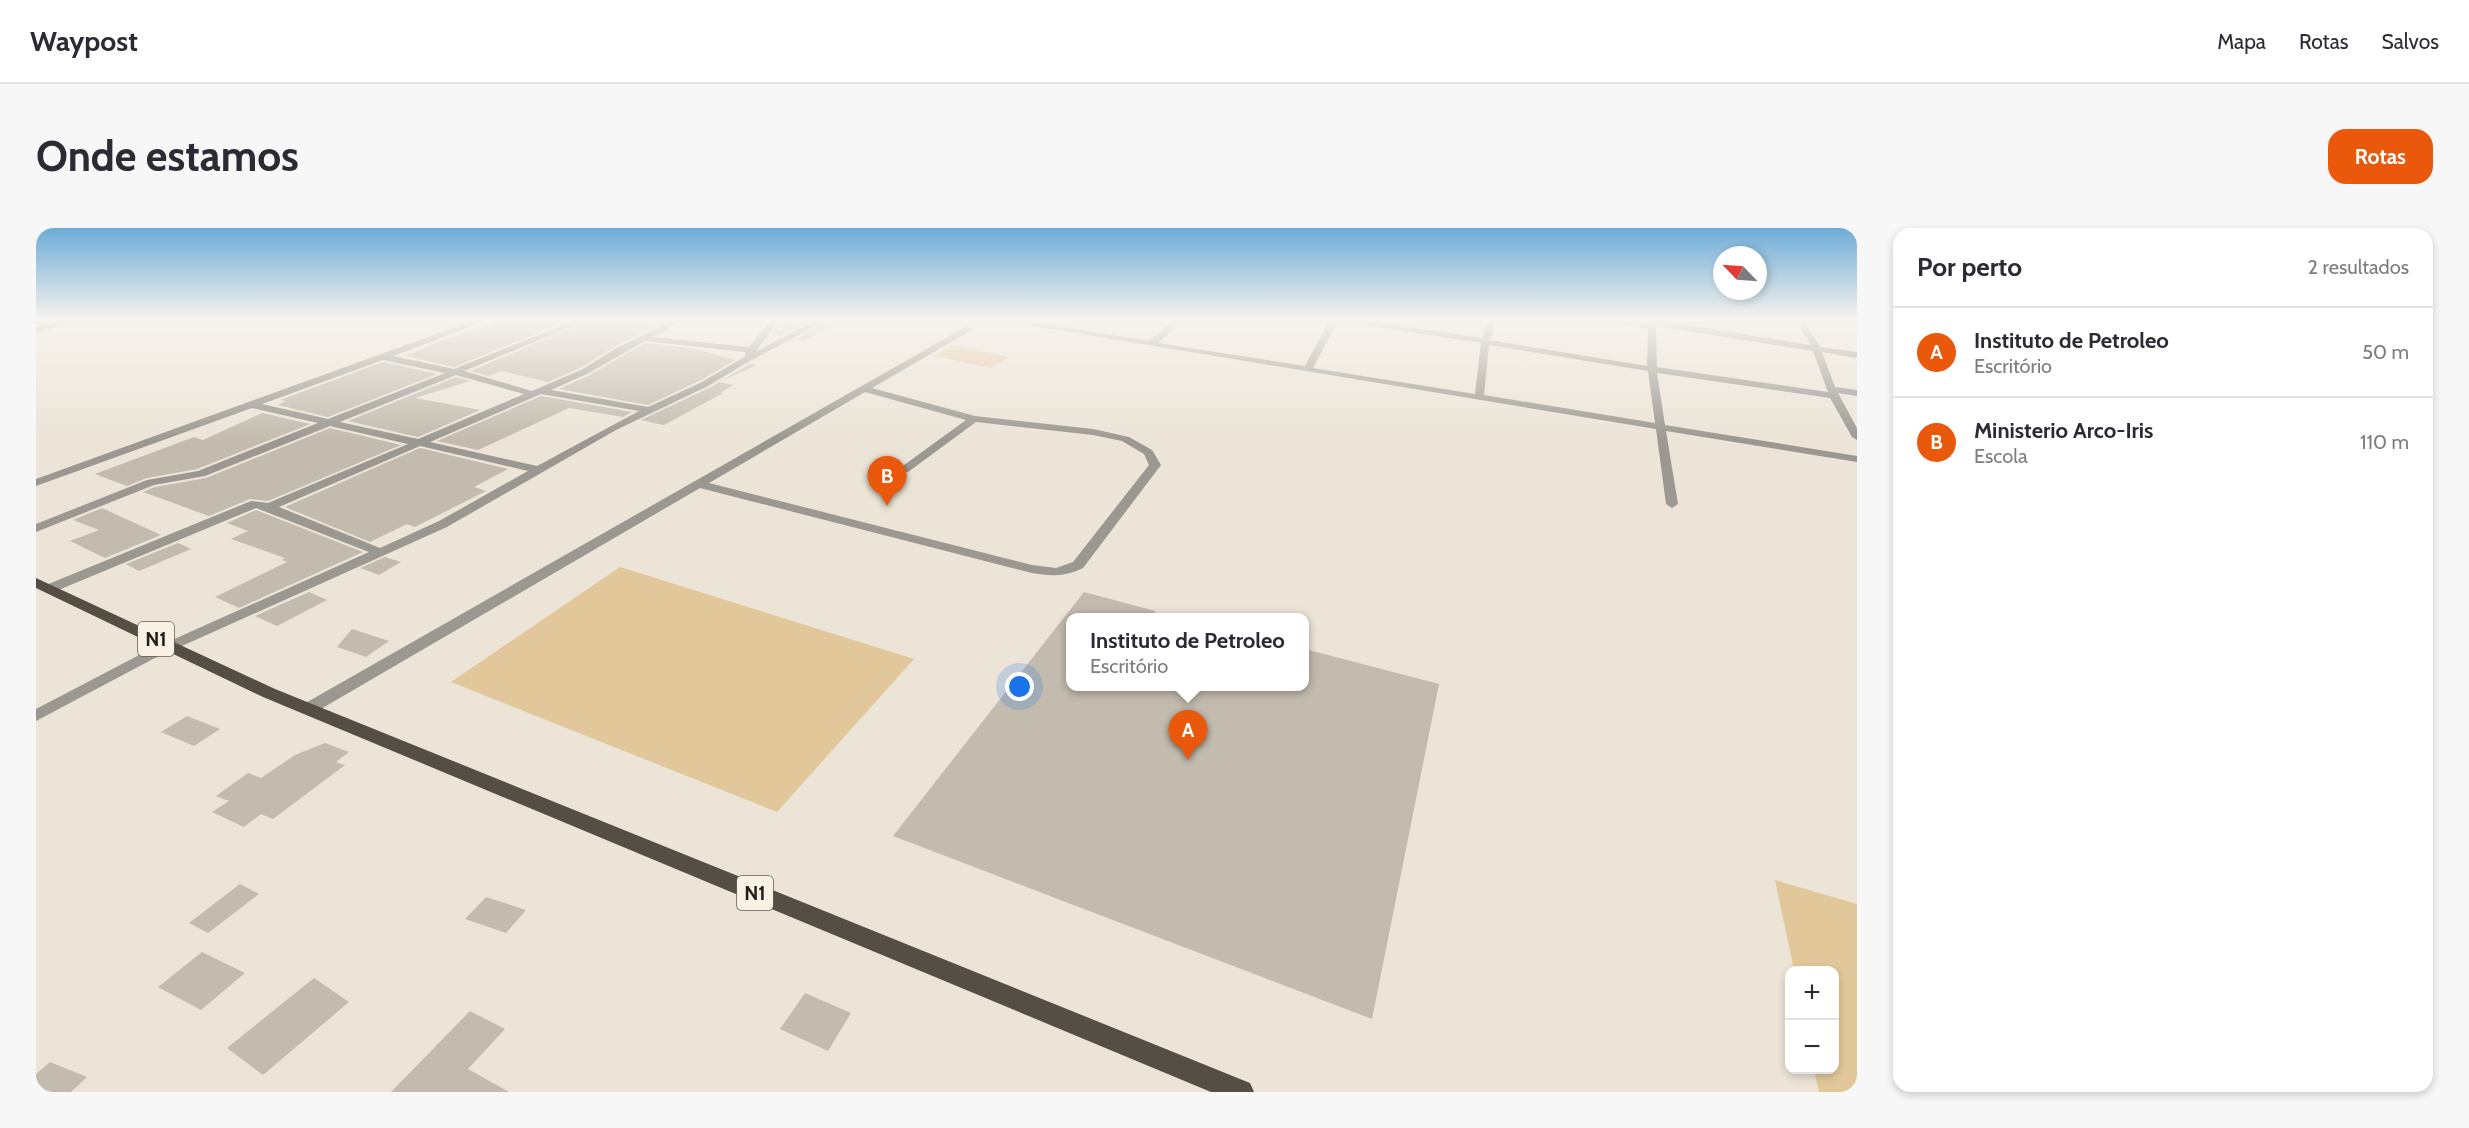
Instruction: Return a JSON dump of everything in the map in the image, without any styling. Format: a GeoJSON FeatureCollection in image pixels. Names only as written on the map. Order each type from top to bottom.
{"type":"FeatureCollection","features":[{"type":"Feature","properties":{"kind":"highway","name":"N1"},"geometry":{"type":"LineString","coordinates":[[44,585],[269,693],[1241,1092]]}},
{"type":"Feature","properties":{"kind":"street"},"geometry":{"type":"LineString","coordinates":[[36,483],[374,360]]}},
{"type":"Feature","properties":{"kind":"street"},"geometry":{"type":"LineString","coordinates":[[399,360],[538,392],[648,410]]}},
{"type":"Feature","properties":{"kind":"street"},"geometry":{"type":"LineString","coordinates":[[36,528],[144,484],[194,476],[485,360]]}},
{"type":"Feature","properties":{"kind":"street"},"geometry":{"type":"LineString","coordinates":[[269,507],[584,372],[605,360]]}},
{"type":"Feature","properties":{"kind":"street"},"geometry":{"type":"LineString","coordinates":[[36,716],[112,674],[463,514],[648,410],[705,384],[746,360]]}},
{"type":"Feature","properties":{"kind":"street"},"geometry":{"type":"LineString","coordinates":[[308,709],[914,360]]}},
{"type":"Feature","properties":{"kind":"street"},"geometry":{"type":"LineString","coordinates":[[1256,360],[1857,459]]}},
{"type":"Feature","properties":{"kind":"street"},"geometry":{"type":"LineString","coordinates":[[1308,369],[1313,360]]}},
{"type":"Feature","properties":{"kind":"street"},"geometry":{"type":"LineString","coordinates":[[1479,398],[1483,360]]}},
{"type":"Feature","properties":{"kind":"street"},"geometry":{"type":"LineString","coordinates":[[1596,360],[1833,393],[1857,393]]}},
{"type":"Feature","properties":{"kind":"street"},"geometry":{"type":"LineString","coordinates":[[1652,360],[1659,427],[1672,504]]}},
{"type":"Feature","properties":{"kind":"street"},"geometry":{"type":"LineString","coordinates":[[1821,360],[1833,393],[1857,437]]}},
{"type":"Feature","properties":{"kind":"street"},"geometry":{"type":"LineString","coordinates":[[700,484],[1032,569],[1056,573],[1068,571],[1078,565],[1155,465],[1148,452],[1110,435],[974,419],[865,389]]}},
{"type":"Feature","properties":{"kind":"street"},"geometry":{"type":"LineString","coordinates":[[252,405],[539,470]]}},
{"type":"Feature","properties":{"kind":"street"},"geometry":{"type":"LineString","coordinates":[[904,470],[974,419]]}},
{"type":"Feature","properties":{"kind":"street"},"geometry":{"type":"LineString","coordinates":[[44,585],[255,504],[269,507],[382,552]]}},
{"type":"Feature","properties":{"kind":"shaded area"},"geometry":{"type":"Polygon","coordinates":[[[955,360],[1004,360],[991,368],[955,360]]]}},
{"type":"Feature","properties":{"kind":"shaded area"},"geometry":{"type":"Polygon","coordinates":[[[620,567],[914,659],[777,812],[451,682],[620,567]]]}},
{"type":"Feature","properties":{"kind":"shaded area"},"geometry":{"type":"Polygon","coordinates":[[[1775,880],[1857,904],[1857,1092],[1819,1092],[1815,1074],[1839,1074],[1839,966],[1793,966],[1775,880]]]}},
{"type":"Feature","properties":{"kind":"building"},"geometry":{"type":"Polygon","coordinates":[[[424,360],[470,360],[454,367],[424,360]]]}},
{"type":"Feature","properties":{"kind":"building"},"geometry":{"type":"Polygon","coordinates":[[[496,360],[592,360],[548,382],[502,371],[488,376],[471,371],[496,360]]]}},
{"type":"Feature","properties":{"kind":"building"},"geometry":{"type":"Polygon","coordinates":[[[615,360],[734,360],[701,380],[648,405],[559,389],[615,360]]]}},
{"type":"Feature","properties":{"kind":"building"},"geometry":{"type":"Polygon","coordinates":[[[383,362],[437,374],[328,417],[278,405],[286,401],[280,400],[383,362]]]}},
{"type":"Feature","properties":{"kind":"building"},"geometry":{"type":"Polygon","coordinates":[[[750,364],[757,365],[720,382],[750,364]]]}},
{"type":"Feature","properties":{"kind":"building"},"geometry":{"type":"Polygon","coordinates":[[[456,377],[470,381],[415,398],[480,410],[418,437],[348,421],[456,377]]]}},
{"type":"Feature","properties":{"kind":"building"},"geometry":{"type":"Polygon","coordinates":[[[719,382],[733,385],[720,393],[723,393],[664,425],[641,420],[709,388],[719,382]]]}},
{"type":"Feature","properties":{"kind":"building"},"geometry":{"type":"Polygon","coordinates":[[[541,396],[632,412],[623,417],[569,408],[478,450],[437,441],[541,396]]]}},
{"type":"Feature","properties":{"kind":"building"},"geometry":{"type":"Polygon","coordinates":[[[262,413],[310,424],[197,469],[147,478],[127,486],[95,474],[194,437],[203,440],[262,413]]]}},
{"type":"Feature","properties":{"kind":"building"},"geometry":{"type":"Polygon","coordinates":[[[330,428],[401,445],[268,501],[250,499],[209,516],[143,492],[155,487],[206,478],[330,428]]]}},
{"type":"Feature","properties":{"kind":"building"},"geometry":{"type":"Polygon","coordinates":[[[420,448],[508,469],[474,487],[486,491],[415,527],[407,524],[370,542],[285,507],[420,448]]]}},
{"type":"Feature","properties":{"kind":"building"},"geometry":{"type":"Polygon","coordinates":[[[102,508],[161,535],[105,558],[70,541],[99,530],[73,520],[102,508]]]}},
{"type":"Feature","properties":{"kind":"building"},"geometry":{"type":"Polygon","coordinates":[[[256,510],[363,552],[239,608],[215,597],[287,562],[282,560],[285,558],[231,539],[248,531],[227,523],[256,510]]]}},
{"type":"Feature","properties":{"kind":"building"},"geometry":{"type":"Polygon","coordinates":[[[178,543],[191,549],[139,571],[126,564],[178,543]]]}},
{"type":"Feature","properties":{"kind":"building"},"geometry":{"type":"Polygon","coordinates":[[[385,557],[401,562],[379,575],[360,568],[385,557]]]}},
{"type":"Feature","properties":{"kind":"building"},"geometry":{"type":"Polygon","coordinates":[[[309,592],[327,600],[277,626],[255,616],[309,592]]]}},
{"type":"Feature","properties":{"kind":"building"},"geometry":{"type":"Polygon","coordinates":[[[1084,592],[1155,611],[1155,613],[1068,613],[1084,592]]]}},
{"type":"Feature","properties":{"kind":"building"},"geometry":{"type":"Polygon","coordinates":[[[1066,615],[1066,691],[1309,691],[1309,650],[1439,684],[1372,1019],[893,836],[1066,615]]]}},
{"type":"Feature","properties":{"kind":"building"},"geometry":{"type":"Polygon","coordinates":[[[352,629],[389,641],[366,657],[337,647],[352,629]]]}},
{"type":"Feature","properties":{"kind":"building"},"geometry":{"type":"Polygon","coordinates":[[[187,716],[220,729],[194,746],[161,732],[187,716]]]}},
{"type":"Feature","properties":{"kind":"building"},"geometry":{"type":"Polygon","coordinates":[[[325,743],[349,752],[336,762],[345,765],[273,819],[261,814],[244,827],[212,812],[229,801],[216,796],[248,773],[261,778],[295,755],[325,743]]]}},
{"type":"Feature","properties":{"kind":"building"},"geometry":{"type":"Polygon","coordinates":[[[240,884],[259,894],[208,933],[189,923],[240,884]]]}},
{"type":"Feature","properties":{"kind":"building"},"geometry":{"type":"Polygon","coordinates":[[[486,897],[526,910],[506,933],[465,919],[486,897]]]}},
{"type":"Feature","properties":{"kind":"building"},"geometry":{"type":"Polygon","coordinates":[[[202,952],[245,973],[201,1010],[158,987],[202,952]]]}},
{"type":"Feature","properties":{"kind":"building"},"geometry":{"type":"Polygon","coordinates":[[[314,978],[349,1002],[263,1075],[227,1048],[314,978]]]}},
{"type":"Feature","properties":{"kind":"building"},"geometry":{"type":"Polygon","coordinates":[[[805,993],[851,1013],[828,1051],[780,1029],[805,993]]]}},
{"type":"Feature","properties":{"kind":"building"},"geometry":{"type":"Polygon","coordinates":[[[470,1011],[505,1029],[468,1069],[509,1092],[391,1092],[470,1011]]]}},
{"type":"Feature","properties":{"kind":"building"},"geometry":{"type":"Polygon","coordinates":[[[50,1062],[87,1077],[71,1092],[36,1092],[36,1074],[50,1062]]]}},
{"type":"Feature","properties":{"kind":"place","name":"Ministerio Arco-Iris"},"geometry":{"type":"Point","coordinates":[887,506]}},
{"type":"Feature","properties":{"kind":"place","name":"Instituto de Petroleo"},"geometry":{"type":"Point","coordinates":[1188,760]}}]}
